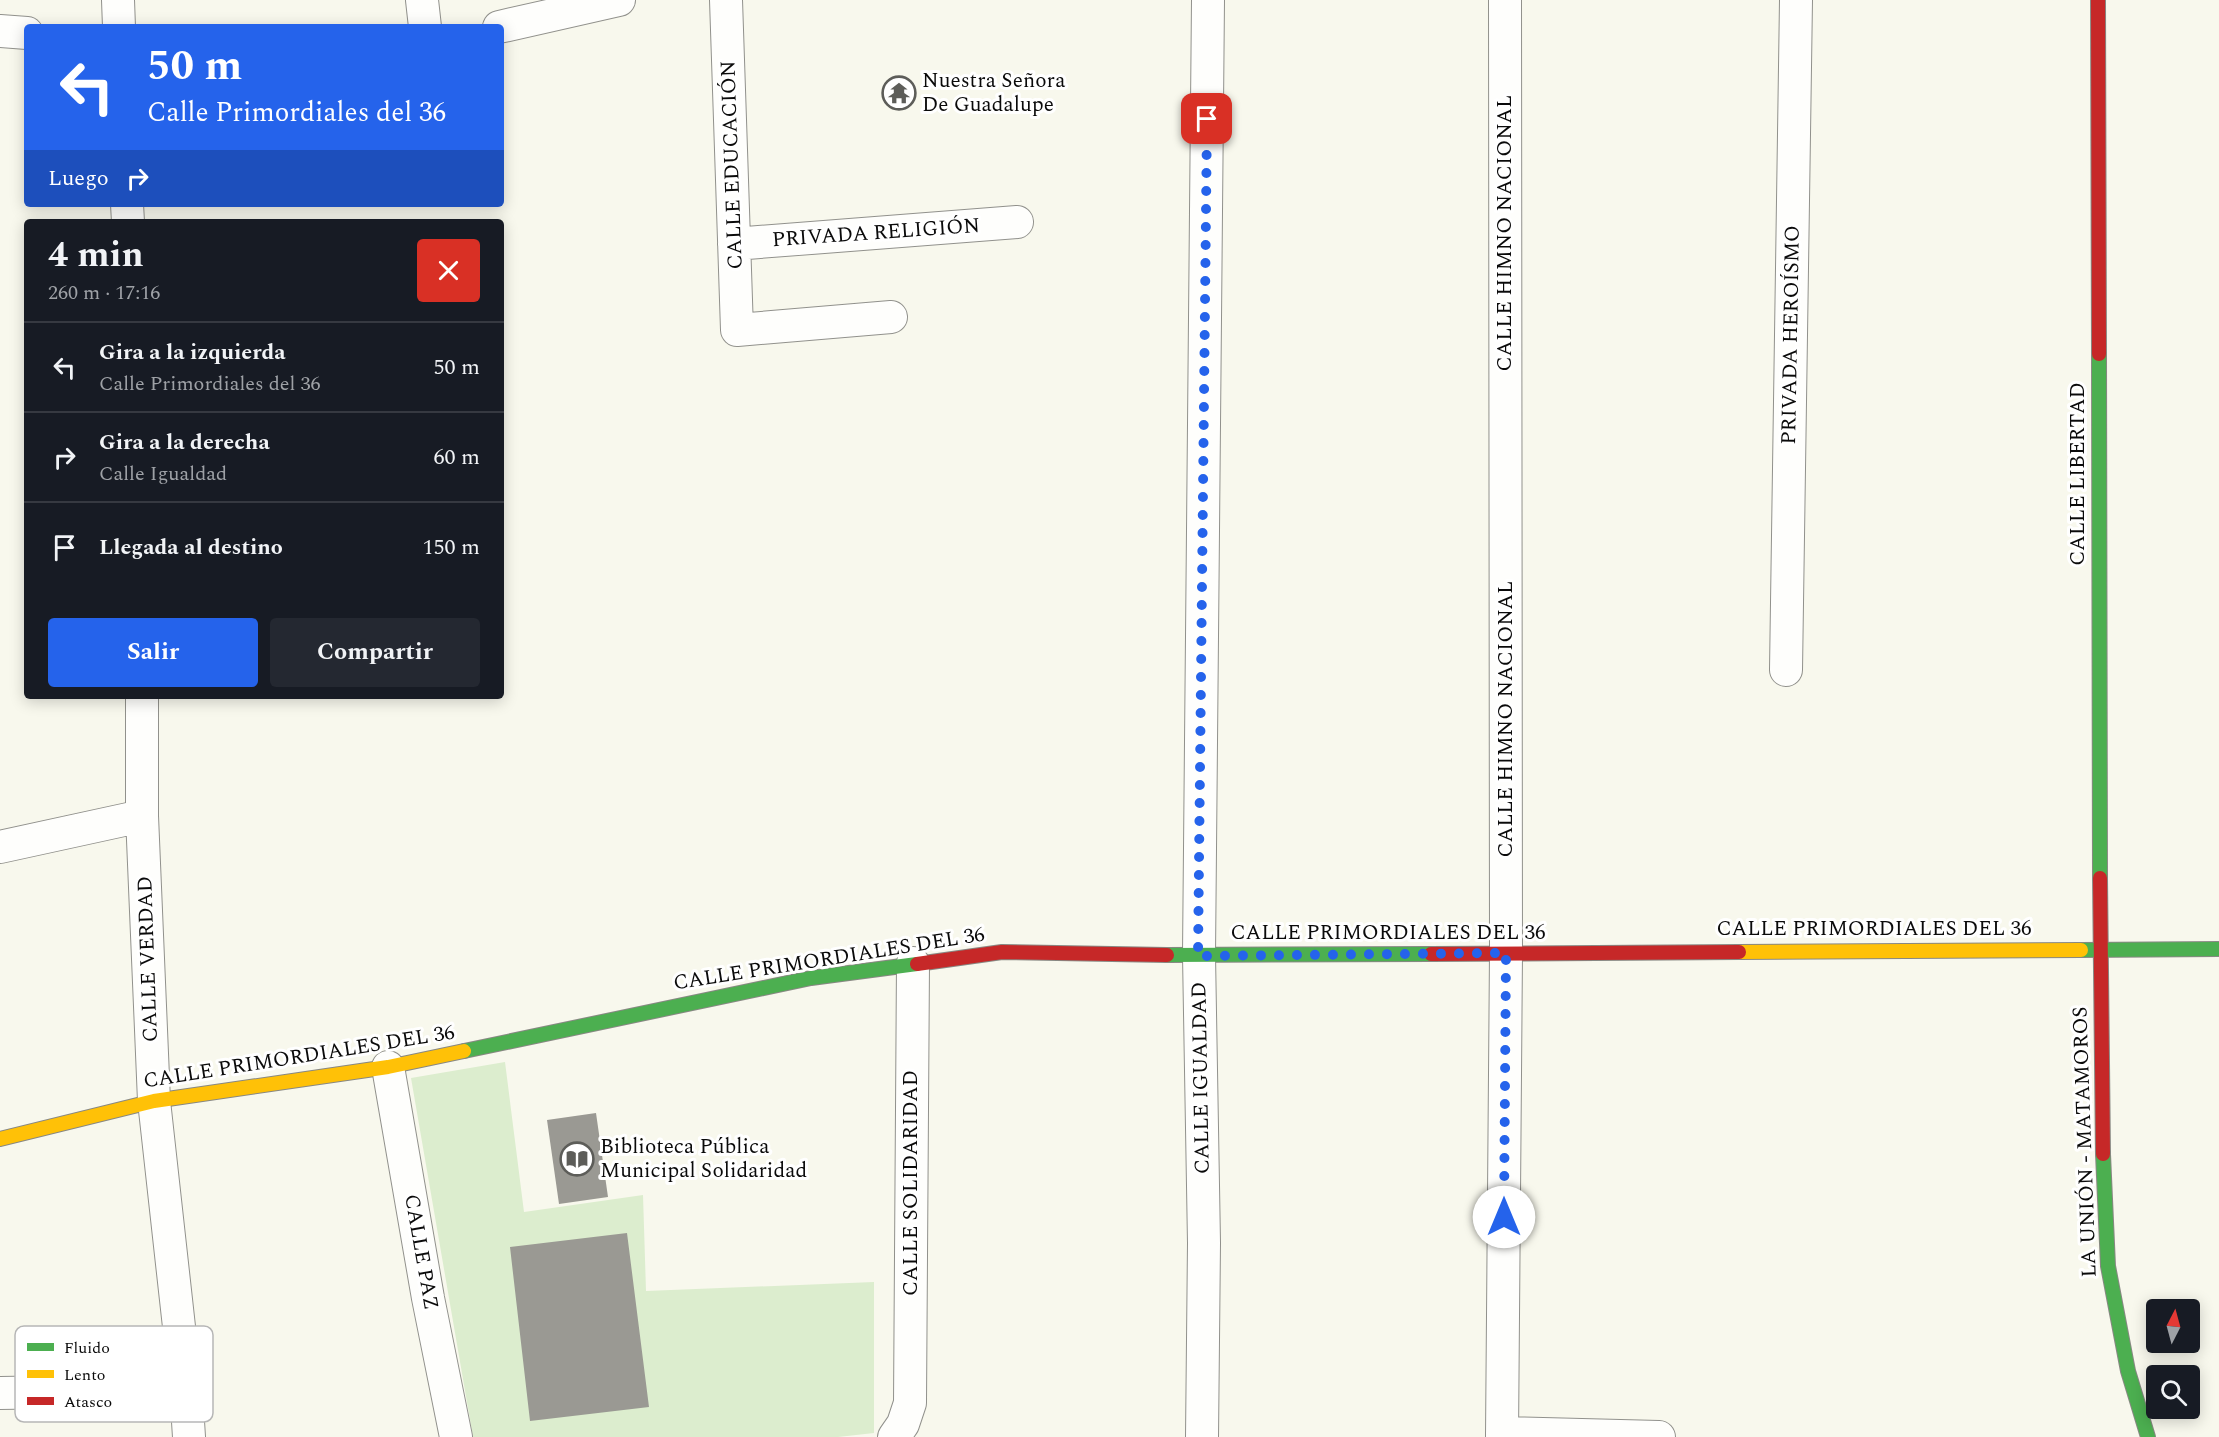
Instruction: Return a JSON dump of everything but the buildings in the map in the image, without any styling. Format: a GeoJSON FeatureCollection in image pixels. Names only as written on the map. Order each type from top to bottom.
{"type":"FeatureCollection","features":[{"type":"Feature","properties":{"kind":"street"},"geometry":{"type":"LineString","coordinates":[[118,0],[119,24]]}},
{"type":"Feature","properties":{"kind":"street"},"geometry":{"type":"LineString","coordinates":[[422,0],[424,24]]}},
{"type":"Feature","properties":{"kind":"street"},"geometry":{"type":"LineString","coordinates":[[504,26],[619,0]]}},
{"type":"Feature","properties":{"kind":"street","name":"CALLE EDUCACIÓN"},"geometry":{"type":"LineString","coordinates":[[726,0],[737,330],[891,317]]}},
{"type":"Feature","properties":{"kind":"street","name":"CALLE IGUALDAD"},"geometry":{"type":"LineString","coordinates":[[1202,1437],[1204,1243],[1198,956],[1208,0]]}},
{"type":"Feature","properties":{"kind":"street","name":"CALLE HIMNO NACIONAL"},"geometry":{"type":"LineString","coordinates":[[1502,1435],[1506,953],[1505,0]]}},
{"type":"Feature","properties":{"kind":"street","name":"PRIVADA HEROÍSMO"},"geometry":{"type":"LineString","coordinates":[[1786,670],[1797,0]]}},
{"type":"Feature","properties":{"kind":"street","name":"CALLE LIBERTAD"},"geometry":{"type":"LineString","coordinates":[[2098,0],[2100,949]]}},
{"type":"Feature","properties":{"kind":"street"},"geometry":{"type":"LineString","coordinates":[[0,31],[24,33]]}},
{"type":"Feature","properties":{"kind":"street","name":"PRIVADA RELIGIÓN"},"geometry":{"type":"LineString","coordinates":[[734,244],[1017,222]]}},
{"type":"Feature","properties":{"kind":"street","name":"CALLE VERDAD"},"geometry":{"type":"LineString","coordinates":[[141,699],[142,816],[154,1101],[179,1326]]}},
{"type":"Feature","properties":{"kind":"street"},"geometry":{"type":"LineString","coordinates":[[0,847],[142,816]]}},
{"type":"Feature","properties":{"kind":"street","name":"LA UNIÓN - MATAMOROS"},"geometry":{"type":"LineString","coordinates":[[2100,949],[2103,1144],[2108,1266],[2128,1371],[2148,1437]]}},
{"type":"Feature","properties":{"kind":"street","name":"CALLE PRIMORDIALES DEL 36"},"geometry":{"type":"LineString","coordinates":[[0,1139],[154,1101],[388,1067],[811,978],[1002,952],[1198,956],[2219,949]]}},
{"type":"Feature","properties":{"kind":"street","name":"CALLE SOLIDARIDAD"},"geometry":{"type":"LineString","coordinates":[[894,1437],[903,1424],[909,1403],[913,963]]}},
{"type":"Feature","properties":{"kind":"street","name":"CALLE PAZ"},"geometry":{"type":"LineString","coordinates":[[388,1067],[428,1298],[456,1437]]}},
{"type":"Feature","properties":{"kind":"street"},"geometry":{"type":"LineString","coordinates":[[0,1393],[15,1393]]}},
{"type":"Feature","properties":{"kind":"street","name":"CALLE VERDAD"},"geometry":{"type":"LineString","coordinates":[[188,1422],[189,1437]]}},
{"type":"Feature","properties":{"kind":"street"},"geometry":{"type":"LineString","coordinates":[[1502,1435],[1659,1437]]}},
{"type":"Feature","properties":{"kind":"green space"},"geometry":{"type":"Polygon","coordinates":[[[505,1062],[524,1212],[643,1195],[646,1291],[874,1282],[874,1433],[838,1437],[473,1437],[411,1078],[505,1062]]]}},
{"type":"Feature","properties":{"kind":"traffic: fast"},"geometry":{"type":"LineString","coordinates":[[2099,354],[2100,878]]}},
{"type":"Feature","properties":{"kind":"traffic: fast"},"geometry":{"type":"LineString","coordinates":[[2081,950],[2219,949]]}},
{"type":"Feature","properties":{"kind":"traffic: fast"},"geometry":{"type":"LineString","coordinates":[[1167,955],[1431,954]]}},
{"type":"Feature","properties":{"kind":"traffic: fast"},"geometry":{"type":"LineString","coordinates":[[464,1051],[811,978],[917,964]]}},
{"type":"Feature","properties":{"kind":"traffic: fast"},"geometry":{"type":"LineString","coordinates":[[2103,1154],[2108,1266],[2128,1371],[2148,1437]]}},
{"type":"Feature","properties":{"kind":"traffic: slow"},"geometry":{"type":"LineString","coordinates":[[1739,952],[2081,950]]}},
{"type":"Feature","properties":{"kind":"traffic: slow"},"geometry":{"type":"LineString","coordinates":[[0,1139],[154,1101],[388,1067],[464,1051]]}},
{"type":"Feature","properties":{"kind":"traffic: jam"},"geometry":{"type":"LineString","coordinates":[[2098,0],[2099,354]]}},
{"type":"Feature","properties":{"kind":"traffic: jam"},"geometry":{"type":"LineString","coordinates":[[2100,878],[2103,1154]]}},
{"type":"Feature","properties":{"kind":"traffic: jam"},"geometry":{"type":"LineString","coordinates":[[917,964],[1002,952],[1167,955]]}},
{"type":"Feature","properties":{"kind":"traffic: jam"},"geometry":{"type":"LineString","coordinates":[[1431,954],[1739,952]]}},
{"type":"Feature","properties":{"kind":"place","name":"Nuestra Señora De Guadalupe"},"geometry":{"type":"Point","coordinates":[899,93]}},
{"type":"Feature","properties":{"kind":"place","name":"Biblioteca Pública Municipal Solidaridad"},"geometry":{"type":"Point","coordinates":[577,1159]}},
{"type":"Feature","properties":{"kind":"route"},"geometry":{"type":"LineString","coordinates":[[1207,119],[1198,956],[1506,953],[1504,1217]]}}]}
